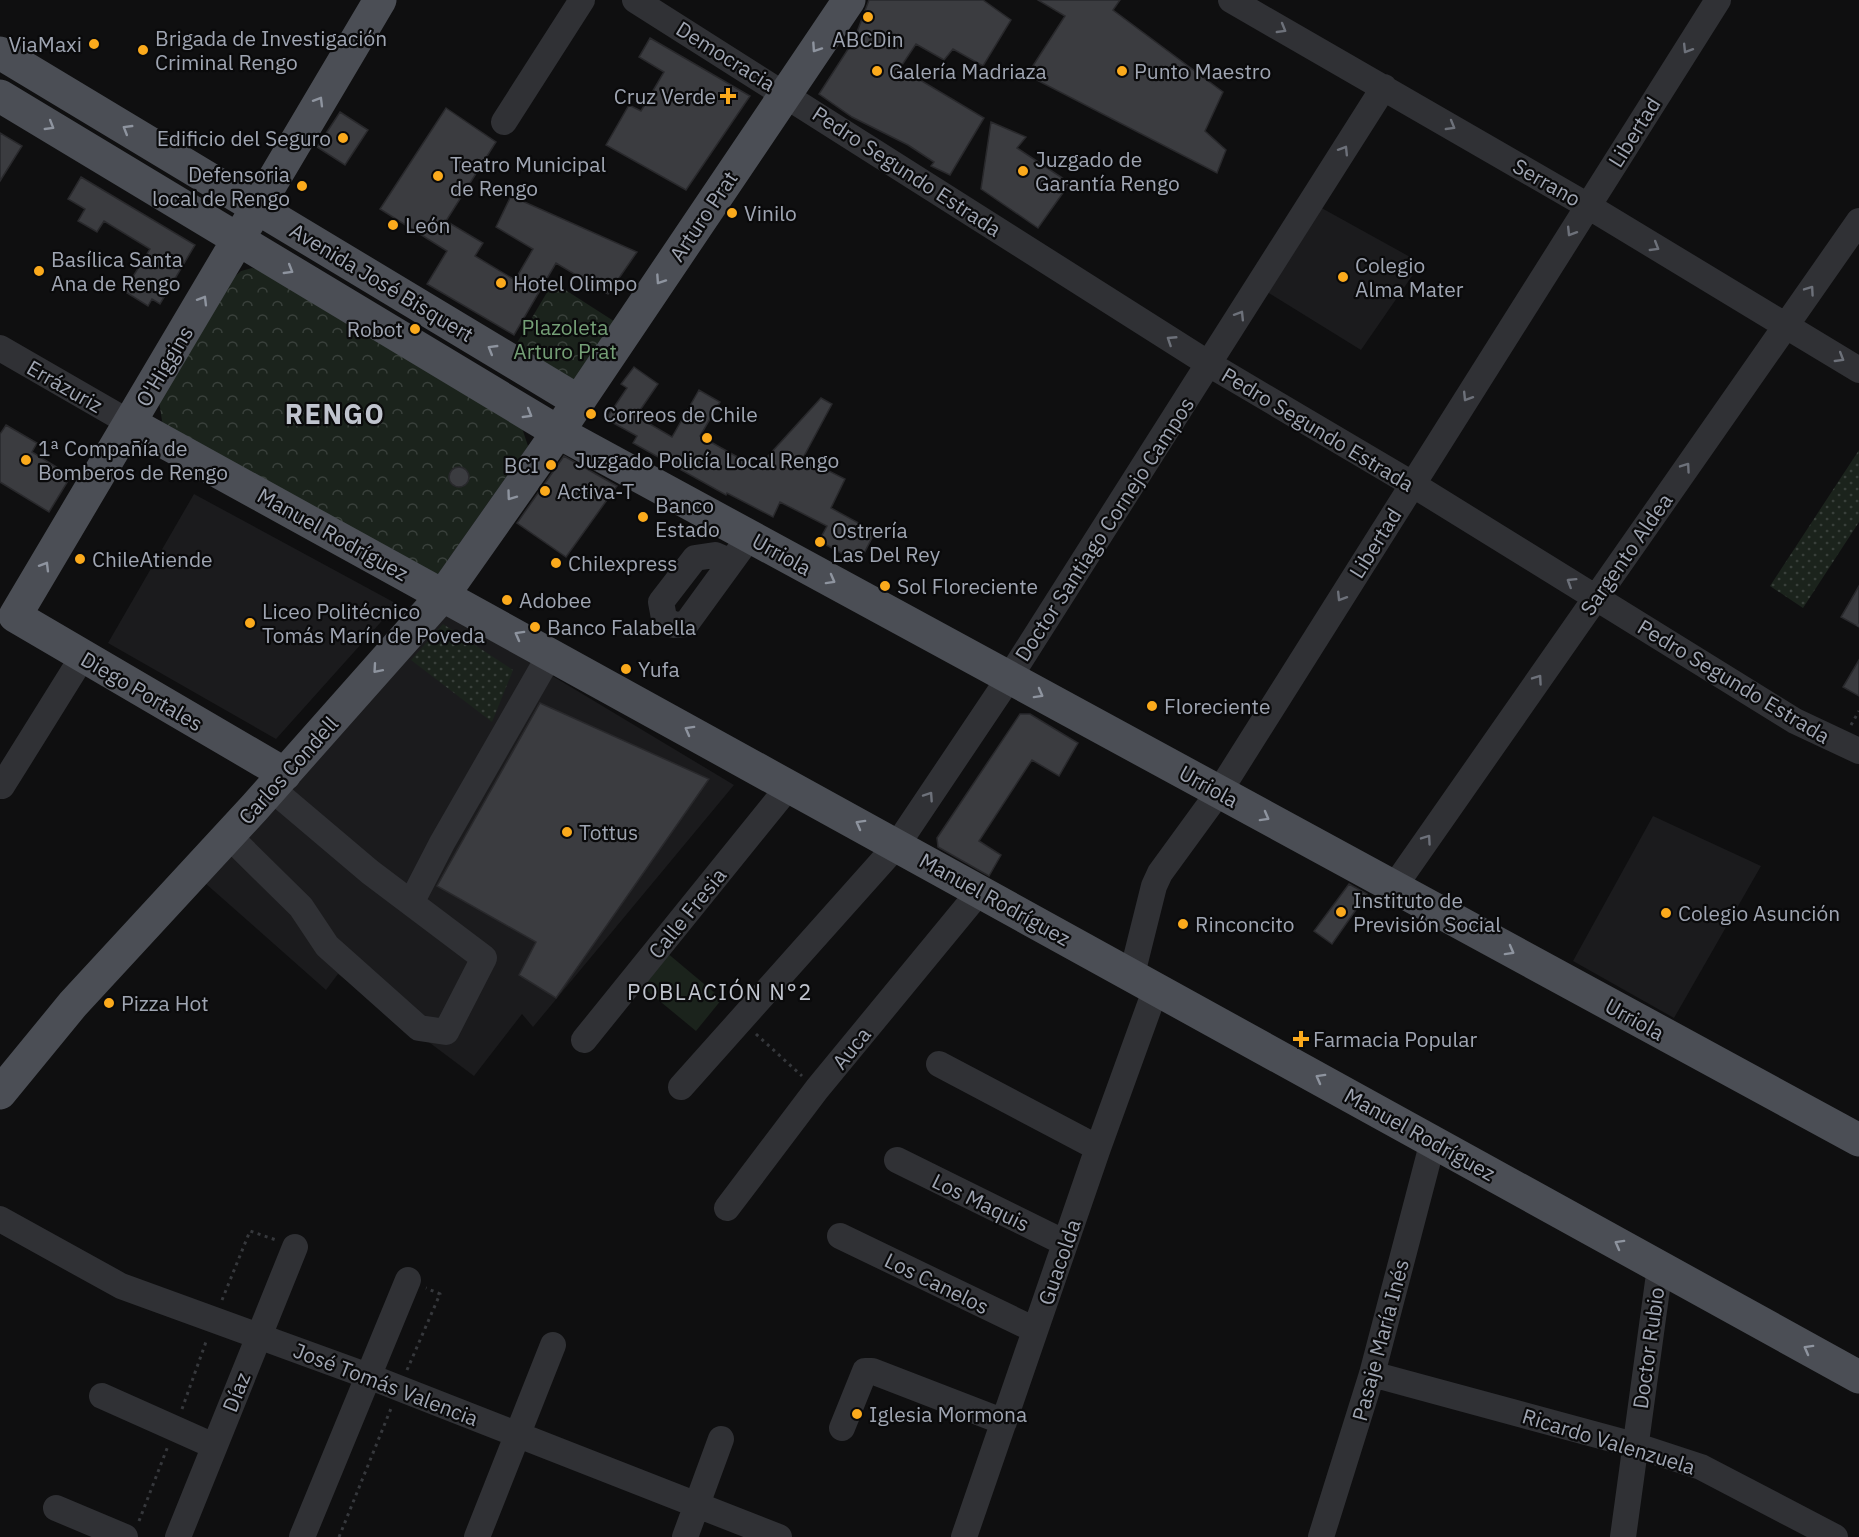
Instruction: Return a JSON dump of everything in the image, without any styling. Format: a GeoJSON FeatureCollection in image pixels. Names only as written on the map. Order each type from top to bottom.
{"type":"FeatureCollection","features":[{"type":"Feature","properties":{"kind":"main road","name":"O'Higgins"},"geometry":{"type":"LineString","coordinates":[[7,612],[130,423],[239,240],[256,206],[380,0]]}},
{"type":"Feature","properties":{"kind":"main road","name":"Arturo Prat"},"geometry":{"type":"LineString","coordinates":[[558,432],[849,0]]}},
{"type":"Feature","properties":{"kind":"main road","name":"Avenida José Bisquert"},"geometry":{"type":"LineString","coordinates":[[0,53],[578,401]]}},
{"type":"Feature","properties":{"kind":"main road","name":"Avenida José Bisquert"},"geometry":{"type":"LineString","coordinates":[[0,96],[558,432]]}},
{"type":"Feature","properties":{"kind":"main road","name":"Manuel Rodríguez"},"geometry":{"type":"LineString","coordinates":[[130,423],[551,653],[1859,1377]]}},
{"type":"Feature","properties":{"kind":"main road","name":"Urriola"},"geometry":{"type":"LineString","coordinates":[[558,432],[740,549],[1009,678],[1859,1140]]}},
{"type":"Feature","properties":{"kind":"main road","name":"Carlos Condell"},"geometry":{"type":"LineString","coordinates":[[2,1085],[229,836],[444,594],[558,432]]}},
{"type":"Feature","properties":{"kind":"main road","name":"Diego Portales"},"geometry":{"type":"LineString","coordinates":[[7,612],[83,656],[278,781]]}},
{"type":"Feature","properties":{"kind":"street"},"geometry":{"type":"LineString","coordinates":[[504,122],[582,0]]}},
{"type":"Feature","properties":{"kind":"street","name":"Democracia"},"geometry":{"type":"LineString","coordinates":[[635,0],[786,93]]}},
{"type":"Feature","properties":{"kind":"street","name":"Serrano"},"geometry":{"type":"LineString","coordinates":[[1231,0],[1588,206],[1859,370]]}},
{"type":"Feature","properties":{"kind":"street","name":"Libertad"},"geometry":{"type":"LineString","coordinates":[[1144,981],[1154,886],[1160,873],[1219,792],[1718,0]]}},
{"type":"Feature","properties":{"kind":"street","name":"Doctor Santiago Cornejo Campos"},"geometry":{"type":"LineString","coordinates":[[681,1087],[897,845],[1009,678],[1384,87]]}},
{"type":"Feature","properties":{"kind":"street","name":"Pedro Segundo Estrada"},"geometry":{"type":"LineString","coordinates":[[786,93],[1209,364],[1412,484],[1795,721],[1859,751]]}},
{"type":"Feature","properties":{"kind":"street","name":"Sargento Aldea"},"geometry":{"type":"LineString","coordinates":[[1394,887],[1859,221]]}},
{"type":"Feature","properties":{"kind":"street","name":"Errázuriz"},"geometry":{"type":"LineString","coordinates":[[0,348],[130,423]]}},
{"type":"Feature","properties":{"kind":"street"},"geometry":{"type":"LineString","coordinates":[[411,903],[442,843],[551,653]]}},
{"type":"Feature","properties":{"kind":"street"},"geometry":{"type":"LineString","coordinates":[[2,786],[83,656]]}},
{"type":"Feature","properties":{"kind":"street"},"geometry":{"type":"LineString","coordinates":[[229,836],[301,907],[327,946],[419,1028],[446,1032],[484,958],[370,872],[278,781]]}},
{"type":"Feature","properties":{"kind":"street","name":"Calle Fresia"},"geometry":{"type":"LineString","coordinates":[[584,1040],[790,785]]}},
{"type":"Feature","properties":{"kind":"street","name":"Auca"},"geometry":{"type":"LineString","coordinates":[[727,1208],[817,1089],[980,891]]}},
{"type":"Feature","properties":{"kind":"street","name":"Guacolda"},"geometry":{"type":"LineString","coordinates":[[964,1537],[1098,1148],[1144,981]]}},
{"type":"Feature","properties":{"kind":"street"},"geometry":{"type":"LineString","coordinates":[[939,1065],[1098,1148]]}},
{"type":"Feature","properties":{"kind":"street","name":"Pasaje María Inés"},"geometry":{"type":"LineString","coordinates":[[1322,1537],[1372,1374],[1433,1141]]}},
{"type":"Feature","properties":{"kind":"street","name":"Los Maquis"},"geometry":{"type":"LineString","coordinates":[[897,1160],[1065,1243]]}},
{"type":"Feature","properties":{"kind":"street","name":"José Tomás Valencia"},"geometry":{"type":"LineString","coordinates":[[0,1219],[121,1286],[213,1322],[259,1335],[368,1376],[779,1537]]}},
{"type":"Feature","properties":{"kind":"street","name":"Los Canelos"},"geometry":{"type":"LineString","coordinates":[[840,1236],[1035,1330]]}},
{"type":"Feature","properties":{"kind":"street","name":"Díaz"},"geometry":{"type":"LineString","coordinates":[[178,1537],[295,1247]]}},
{"type":"Feature","properties":{"kind":"street","name":"Doctor Rubio"},"geometry":{"type":"LineString","coordinates":[[1623,1537],[1660,1267]]}},
{"type":"Feature","properties":{"kind":"street"},"geometry":{"type":"LineString","coordinates":[[302,1537],[408,1280]]}},
{"type":"Feature","properties":{"kind":"street"},"geometry":{"type":"LineString","coordinates":[[477,1537],[553,1345]]}},
{"type":"Feature","properties":{"kind":"street"},"geometry":{"type":"LineString","coordinates":[[842,1428],[864,1371],[872,1371],[1004,1422]]}},
{"type":"Feature","properties":{"kind":"street","name":"Ricardo Valenzuela"},"geometry":{"type":"LineString","coordinates":[[1372,1374],[1634,1445],[1701,1467],[1793,1527],[1836,1537]]}},
{"type":"Feature","properties":{"kind":"street"},"geometry":{"type":"LineString","coordinates":[[102,1396],[214,1446]]}},
{"type":"Feature","properties":{"kind":"street"},"geometry":{"type":"LineString","coordinates":[[685,1537],[721,1439]]}},
{"type":"Feature","properties":{"kind":"street"},"geometry":{"type":"LineString","coordinates":[[56,1508],[131,1532]]}},
{"type":"Feature","properties":{"kind":"path"},"geometry":{"type":"LineString","coordinates":[[740,1020],[817,1089]]}},
{"type":"Feature","properties":{"kind":"path"},"geometry":{"type":"LineString","coordinates":[[131,1532],[175,1428],[213,1322],[250,1231],[295,1247]]}},
{"type":"Feature","properties":{"kind":"shaded area","name":"Colegio Alma Mater"},"geometry":{"type":"Polygon","coordinates":[[[1318,206],[1421,263],[1361,350],[1267,292],[1318,206]]]}},
{"type":"Feature","properties":{"kind":"shaded area","name":"Liceo Politécnico Tomás Marín de Poveda"},"geometry":{"type":"Polygon","coordinates":[[[194,494],[397,604],[276,739],[108,643],[194,494]]]}},
{"type":"Feature","properties":{"kind":"shaded area"},"geometry":{"type":"Polygon","coordinates":[[[446,612],[734,785],[533,1027],[522,1014],[474,1076],[338,974],[326,990],[205,883],[446,612]]]}},
{"type":"Feature","properties":{"kind":"shaded area","name":"Colegio Asunción"},"geometry":{"type":"Polygon","coordinates":[[[1653,816],[1761,866],[1674,1018],[1573,961],[1653,816]]]}},
{"type":"Feature","properties":{"kind":"green space"},"geometry":{"type":"Polygon","coordinates":[[[252,268],[262,271],[522,428],[528,446],[438,574],[429,574],[163,427],[159,401],[232,279],[241,271],[252,268]]]}},
{"type":"Feature","properties":{"kind":"green space","name":"Plazoleta Arturo Prat"},"geometry":{"type":"Polygon","coordinates":[[[556,284],[620,325],[586,378],[564,384],[511,353],[549,289],[556,284]]]}},
{"type":"Feature","properties":{"kind":"green space"},"geometry":{"type":"Polygon","coordinates":[[[1859,450],[1859,522],[1803,608],[1770,586],[1859,450]]]}},
{"type":"Feature","properties":{"kind":"green space"},"geometry":{"type":"Polygon","coordinates":[[[443,624],[513,670],[492,722],[411,660],[443,624]]]}},
{"type":"Feature","properties":{"kind":"green space"},"geometry":{"type":"Polygon","coordinates":[[[666,952],[722,999],[696,1031],[639,984],[666,952]]]}},
{"type":"Feature","properties":{"kind":"building"},"geometry":{"type":"Polygon","coordinates":[[[869,0],[983,0],[1011,20],[983,66],[953,49],[944,60],[916,44],[900,68],[984,118],[950,175],[931,166],[934,162],[908,145],[852,117],[819,94],[854,40],[869,0]]]}},
{"type":"Feature","properties":{"kind":"building"},"geometry":{"type":"Polygon","coordinates":[[[1038,0],[1120,0],[1113,10],[1223,92],[1205,131],[1226,150],[1217,173],[1027,75],[1065,16],[1038,0]]]}},
{"type":"Feature","properties":{"kind":"building"},"geometry":{"type":"Polygon","coordinates":[[[650,38],[750,96],[686,190],[606,145],[629,105],[641,111],[664,72],[639,57],[650,38]]]}},
{"type":"Feature","properties":{"kind":"building"},"geometry":{"type":"Polygon","coordinates":[[[446,108],[496,142],[446,221],[483,243],[475,256],[515,280],[533,249],[496,227],[511,196],[637,252],[608,294],[556,263],[514,335],[427,284],[447,251],[380,209],[446,108]]]}},
{"type":"Feature","properties":{"kind":"building","name":"Edificio del Seguro"},"geometry":{"type":"Polygon","coordinates":[[[340,112],[368,130],[345,165],[317,147],[340,112]]]}},
{"type":"Feature","properties":{"kind":"building"},"geometry":{"type":"Polygon","coordinates":[[[991,122],[1026,137],[1017,148],[1070,183],[1038,228],[981,189],[991,122]]]}},
{"type":"Feature","properties":{"kind":"building"},"geometry":{"type":"Polygon","coordinates":[[[0,133],[22,146],[0,181],[0,133]]]}},
{"type":"Feature","properties":{"kind":"building"},"geometry":{"type":"Polygon","coordinates":[[[81,177],[195,245],[160,304],[152,299],[148,306],[124,291],[150,249],[104,221],[97,232],[78,221],[85,209],[68,199],[81,177]]]}},
{"type":"Feature","properties":{"kind":"building"},"geometry":{"type":"Polygon","coordinates":[[[634,367],[658,384],[636,416],[672,437],[699,390],[720,402],[700,436],[757,468],[821,398],[832,404],[803,458],[845,479],[831,508],[875,532],[859,563],[819,541],[827,526],[780,502],[773,517],[727,493],[726,495],[633,443],[637,436],[606,419],[627,388],[621,384],[634,367]]]}},
{"type":"Feature","properties":{"kind":"building"},"geometry":{"type":"Polygon","coordinates":[[[6,425],[37,443],[32,452],[71,476],[49,512],[0,482],[0,434],[6,425]]]}},
{"type":"Feature","properties":{"kind":"building"},"geometry":{"type":"Polygon","coordinates":[[[564,456],[617,486],[566,557],[517,523],[564,456]]]}},
{"type":"Feature","properties":{"kind":"building"},"geometry":{"type":"Polygon","coordinates":[[[459,467],[466,470],[469,477],[466,484],[459,487],[452,484],[449,477],[452,470],[459,467]]]}},
{"type":"Feature","properties":{"kind":"building"},"geometry":{"type":"Polygon","coordinates":[[[1859,586],[1859,627],[1841,617],[1859,586]]]}},
{"type":"Feature","properties":{"kind":"building"},"geometry":{"type":"Polygon","coordinates":[[[1859,660],[1859,696],[1843,687],[1859,660]]]}},
{"type":"Feature","properties":{"kind":"building","name":"Tottus"},"geometry":{"type":"Polygon","coordinates":[[[540,703],[709,779],[556,998],[519,975],[536,942],[437,886],[540,703]]]}},
{"type":"Feature","properties":{"kind":"building"},"geometry":{"type":"Polygon","coordinates":[[[1020,714],[1030,714],[1078,743],[1059,776],[1032,760],[979,841],[1001,855],[989,876],[938,847],[937,838],[1020,714]]]}},
{"type":"Feature","properties":{"kind":"building","name":"Instituto de Previsión Social"},"geometry":{"type":"Polygon","coordinates":[[[1349,884],[1367,894],[1332,944],[1314,931],[1349,884]]]}},
{"type":"Feature","properties":{"kind":"place","name":"ABCDin"},"geometry":{"type":"Point","coordinates":[868,17]}},
{"type":"Feature","properties":{"kind":"place","name":"ViaMaxi"},"geometry":{"type":"Point","coordinates":[94,44]}},
{"type":"Feature","properties":{"kind":"place","name":"Brigada de Investigación Criminal Rengo"},"geometry":{"type":"Point","coordinates":[143,50]}},
{"type":"Feature","properties":{"kind":"place","name":"Galería Madriaza"},"geometry":{"type":"Point","coordinates":[877,71]}},
{"type":"Feature","properties":{"kind":"place","name":"Punto Maestro"},"geometry":{"type":"Point","coordinates":[1122,71]}},
{"type":"Feature","properties":{"kind":"place","name":"Cruz Verde"},"geometry":{"type":"Point","coordinates":[728,96]}},
{"type":"Feature","properties":{"kind":"place","name":"Edificio del Seguro"},"geometry":{"type":"Point","coordinates":[343,138]}},
{"type":"Feature","properties":{"kind":"place","name":"Juzgado de Garantía Rengo"},"geometry":{"type":"Point","coordinates":[1023,171]}},
{"type":"Feature","properties":{"kind":"place","name":"Teatro Municipal de Rengo"},"geometry":{"type":"Point","coordinates":[438,176]}},
{"type":"Feature","properties":{"kind":"place","name":"Defensoria local de Rengo"},"geometry":{"type":"Point","coordinates":[302,186]}},
{"type":"Feature","properties":{"kind":"place","name":"Vinilo"},"geometry":{"type":"Point","coordinates":[732,213]}},
{"type":"Feature","properties":{"kind":"place","name":"León"},"geometry":{"type":"Point","coordinates":[393,225]}},
{"type":"Feature","properties":{"kind":"place","name":"Basílica Santa Ana de Rengo"},"geometry":{"type":"Point","coordinates":[39,271]}},
{"type":"Feature","properties":{"kind":"place","name":"Colegio Alma Mater"},"geometry":{"type":"Point","coordinates":[1343,277]}},
{"type":"Feature","properties":{"kind":"place","name":"Hotel Olimpo"},"geometry":{"type":"Point","coordinates":[501,283]}},
{"type":"Feature","properties":{"kind":"place","name":"Robot"},"geometry":{"type":"Point","coordinates":[415,329]}},
{"type":"Feature","properties":{"kind":"place","name":"Correos de Chile"},"geometry":{"type":"Point","coordinates":[591,414]}},
{"type":"Feature","properties":{"kind":"place","name":"Juzgado Policía Local Rengo"},"geometry":{"type":"Point","coordinates":[707,438]}},
{"type":"Feature","properties":{"kind":"place","name":"1ª Compañía de Bomberos de Rengo"},"geometry":{"type":"Point","coordinates":[26,460]}},
{"type":"Feature","properties":{"kind":"place","name":"BCI"},"geometry":{"type":"Point","coordinates":[551,465]}},
{"type":"Feature","properties":{"kind":"place","name":"Activa-T"},"geometry":{"type":"Point","coordinates":[545,491]}},
{"type":"Feature","properties":{"kind":"place","name":"Banco Estado"},"geometry":{"type":"Point","coordinates":[643,517]}},
{"type":"Feature","properties":{"kind":"place","name":"Ostrería Las Del Rey"},"geometry":{"type":"Point","coordinates":[820,542]}},
{"type":"Feature","properties":{"kind":"place","name":"ChileAtiende"},"geometry":{"type":"Point","coordinates":[80,559]}},
{"type":"Feature","properties":{"kind":"place","name":"Chilexpress"},"geometry":{"type":"Point","coordinates":[556,563]}},
{"type":"Feature","properties":{"kind":"place","name":"Sol Floreciente"},"geometry":{"type":"Point","coordinates":[885,586]}},
{"type":"Feature","properties":{"kind":"place","name":"Adobee"},"geometry":{"type":"Point","coordinates":[507,600]}},
{"type":"Feature","properties":{"kind":"place","name":"Liceo Politécnico Tomás Marín de Poveda"},"geometry":{"type":"Point","coordinates":[250,623]}},
{"type":"Feature","properties":{"kind":"place","name":"Banco Falabella"},"geometry":{"type":"Point","coordinates":[535,627]}},
{"type":"Feature","properties":{"kind":"place","name":"Yufa"},"geometry":{"type":"Point","coordinates":[626,669]}},
{"type":"Feature","properties":{"kind":"place","name":"Floreciente"},"geometry":{"type":"Point","coordinates":[1152,706]}},
{"type":"Feature","properties":{"kind":"place","name":"Tottus"},"geometry":{"type":"Point","coordinates":[567,832]}},
{"type":"Feature","properties":{"kind":"place","name":"Instituto de Previsión Social"},"geometry":{"type":"Point","coordinates":[1341,912]}},
{"type":"Feature","properties":{"kind":"place","name":"Colegio Asunción"},"geometry":{"type":"Point","coordinates":[1666,913]}},
{"type":"Feature","properties":{"kind":"place","name":"Rinconcito"},"geometry":{"type":"Point","coordinates":[1183,924]}},
{"type":"Feature","properties":{"kind":"place","name":"Pizza Hot"},"geometry":{"type":"Point","coordinates":[109,1003]}},
{"type":"Feature","properties":{"kind":"place","name":"Farmacia Popular"},"geometry":{"type":"Point","coordinates":[1301,1039]}},
{"type":"Feature","properties":{"kind":"place","name":"Iglesia Mormona"},"geometry":{"type":"Point","coordinates":[857,1414]}},
{"type":"Feature","properties":{"kind":"district","name":"RENGO"},"geometry":{"type":"Point","coordinates":[335,413]}},
{"type":"Feature","properties":{"kind":"district","name":"POBLACIÓN N°2"},"geometry":{"type":"Point","coordinates":[720,991]}}]}
